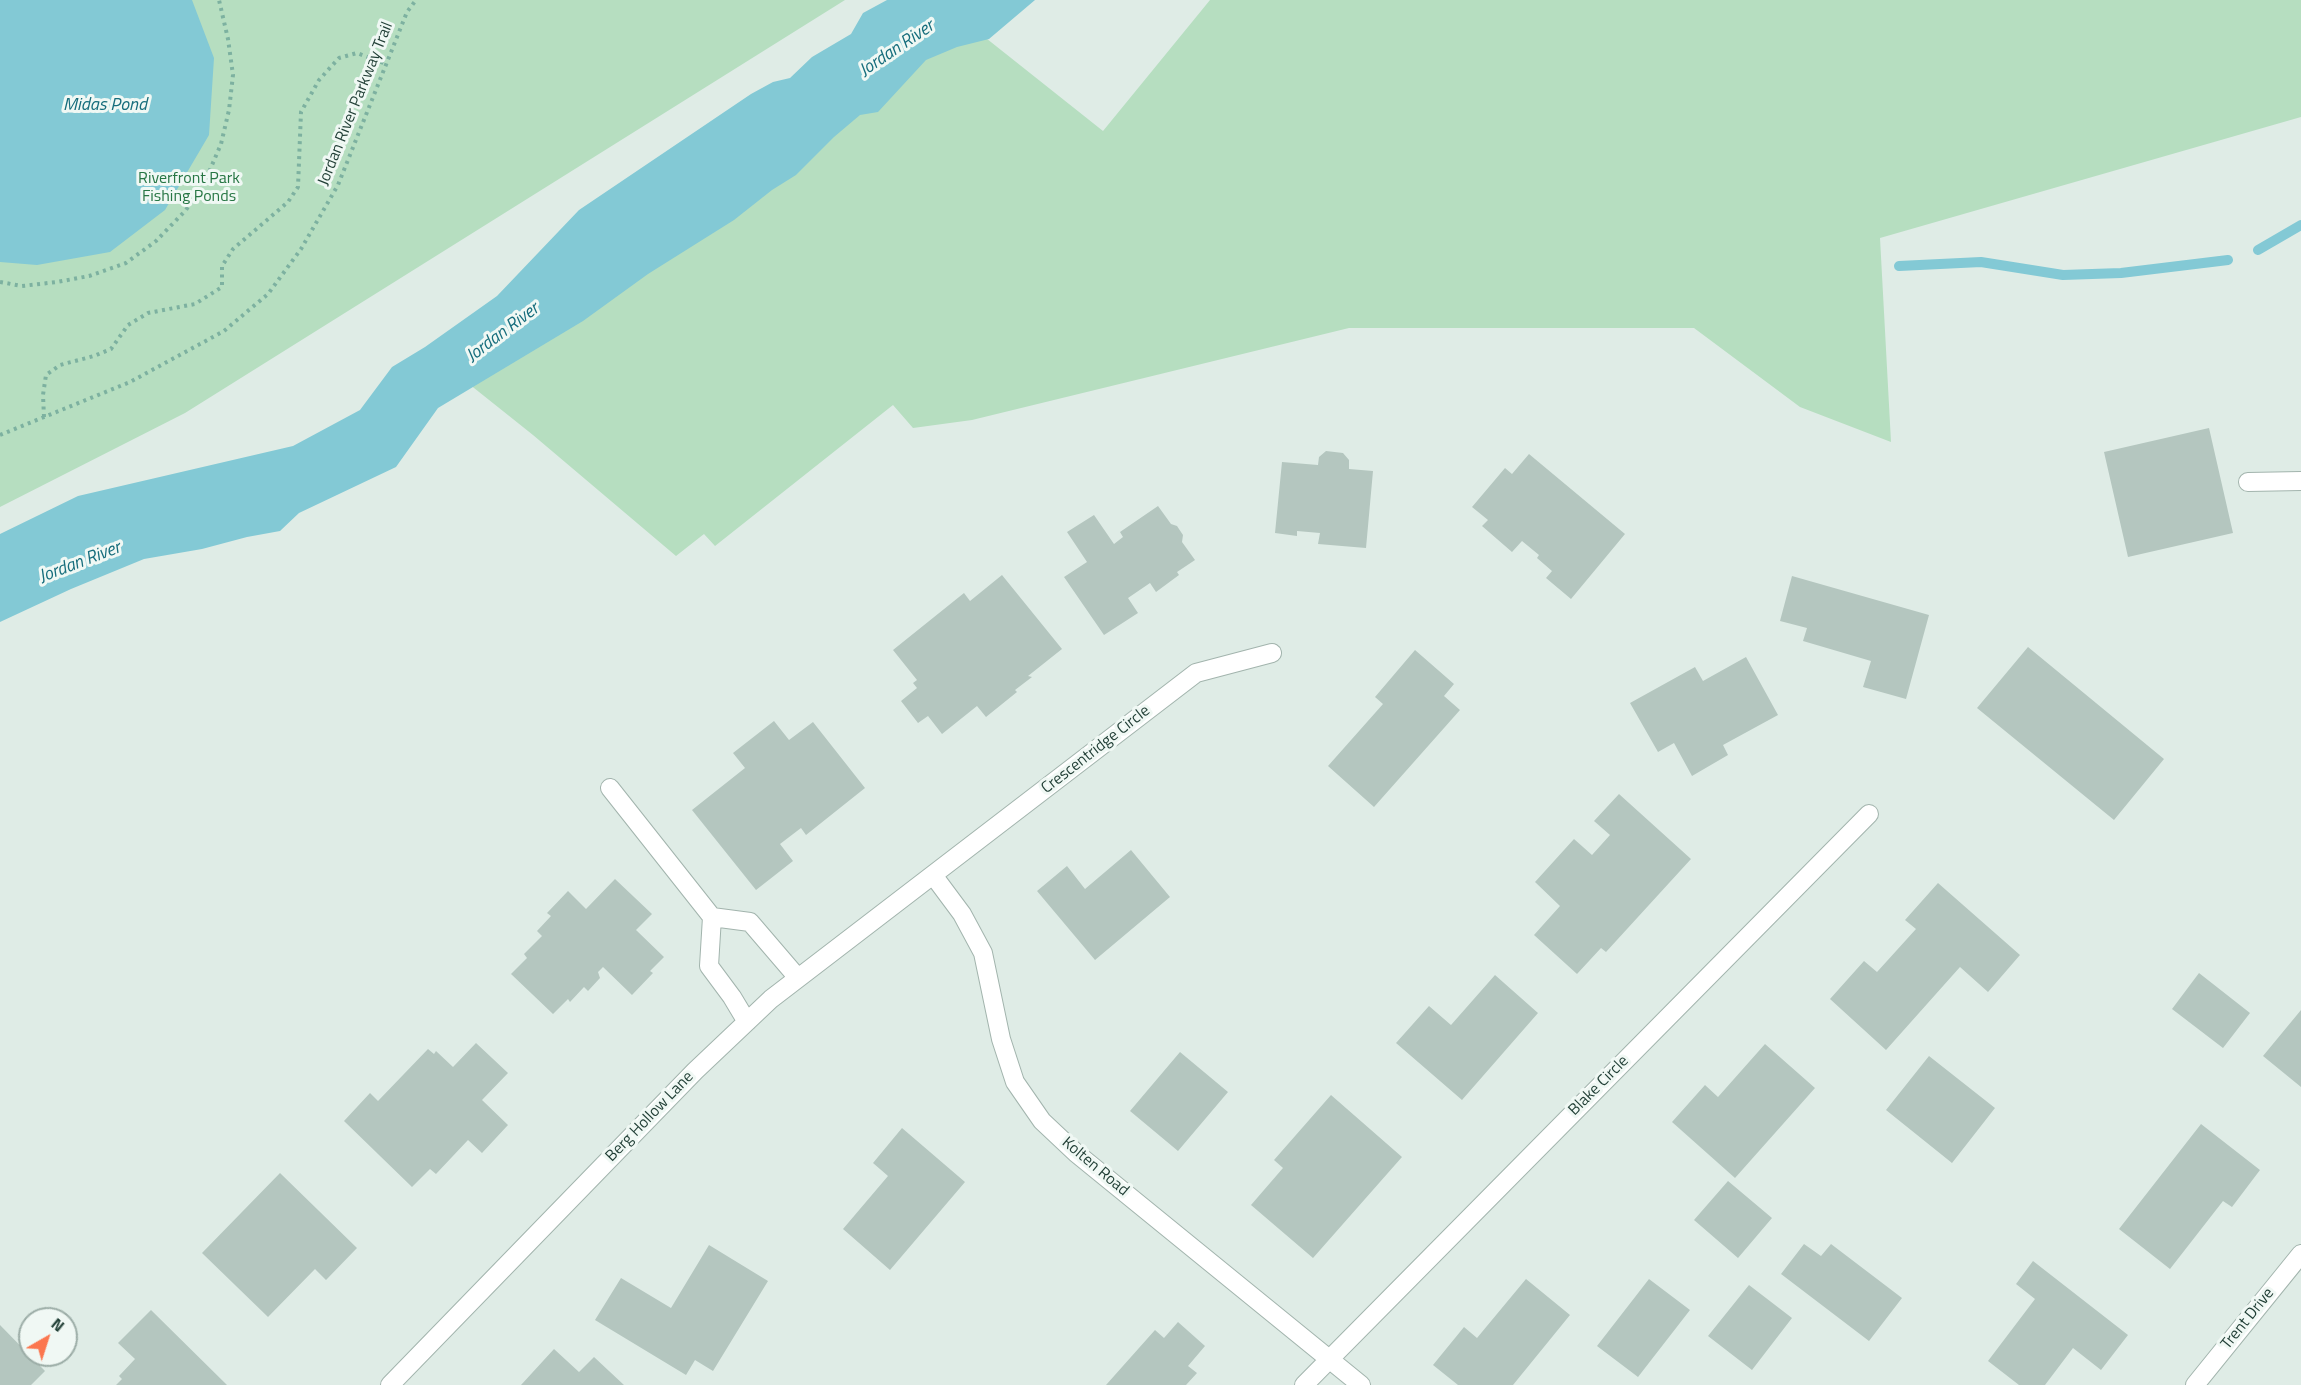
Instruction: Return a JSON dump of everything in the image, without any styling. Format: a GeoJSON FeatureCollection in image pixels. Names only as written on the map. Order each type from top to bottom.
{"type":"FeatureCollection","features":[{"type":"Feature","properties":{"kind":"street"},"geometry":{"type":"LineString","coordinates":[[2248,482],[2301,481]]}},
{"type":"Feature","properties":{"kind":"street","name":"Crescentridge Circle"},"geometry":{"type":"LineString","coordinates":[[933,875],[1196,673],[1272,653]]}},
{"type":"Feature","properties":{"kind":"street"},"geometry":{"type":"LineString","coordinates":[[610,788],[712,917],[710,966],[747,1022]]}},
{"type":"Feature","properties":{"kind":"street","name":"Blake Circle"},"geometry":{"type":"LineString","coordinates":[[1304,1385],[1869,814]]}},
{"type":"Feature","properties":{"kind":"street","name":"Berg Hollow Lane"},"geometry":{"type":"LineString","coordinates":[[390,1385],[695,1071],[747,1022],[798,978],[933,875]]}},
{"type":"Feature","properties":{"kind":"street","name":"Kolten Road"},"geometry":{"type":"LineString","coordinates":[[933,875],[962,914],[983,953],[1001,1039],[1015,1082],[1042,1121],[1076,1153],[1361,1385]]}},
{"type":"Feature","properties":{"kind":"street"},"geometry":{"type":"LineString","coordinates":[[712,917],[750,922],[798,978]]}},
{"type":"Feature","properties":{"kind":"street","name":"Trent Drive"},"geometry":{"type":"LineString","coordinates":[[2194,1385],[2301,1254]]}},
{"type":"Feature","properties":{"kind":"path"},"geometry":{"type":"LineString","coordinates":[[0,282],[22,286],[90,276],[126,262],[156,240],[186,210],[206,179],[221,144],[229,110],[233,75],[219,0]]}},
{"type":"Feature","properties":{"kind":"path","name":"Jordan River Parkway Trail"},"geometry":{"type":"LineString","coordinates":[[0,435],[130,382],[224,331],[268,294],[301,249],[338,185],[407,12],[416,0]]}},
{"type":"Feature","properties":{"kind":"path"},"geometry":{"type":"LineString","coordinates":[[44,417],[43,395],[46,375],[60,365],[111,349],[128,325],[147,313],[195,304],[222,287],[222,266],[233,249],[288,202],[298,187],[301,112],[319,80],[339,58],[357,53],[386,64]]}},
{"type":"Feature","properties":{"kind":"green space","name":"Riverfront Park Fishing Ponds"},"geometry":{"type":"Polygon","coordinates":[[[0,0],[845,0],[185,413],[0,507],[0,0]]]}},
{"type":"Feature","properties":{"kind":"green space"},"geometry":{"type":"Polygon","coordinates":[[[938,0],[1103,131],[1210,0],[2301,0],[2301,117],[1880,238],[1891,442],[1800,407],[1694,328],[1349,328],[972,420],[913,428],[893,405],[715,546],[704,534],[676,556],[469,384],[938,0]]]}},
{"type":"Feature","properties":{"kind":"water","name":"Midas Pond"},"geometry":{"type":"Polygon","coordinates":[[[0,0],[192,0],[214,58],[209,135],[165,210],[110,252],[37,265],[0,262],[0,0]]]}},
{"type":"Feature","properties":{"kind":"water","name":"Jordan River"},"geometry":{"type":"Polygon","coordinates":[[[887,0],[1035,0],[989,39],[957,47],[926,60],[878,112],[860,115],[796,175],[772,190],[734,220],[648,274],[583,321],[438,408],[396,467],[299,513],[280,531],[202,549],[144,559],[0,622],[0,534],[78,496],[293,446],[360,410],[392,367],[425,347],[497,296],[579,210],[751,94],[773,82],[790,78],[812,57],[851,34],[863,13],[887,0]]]}},
{"type":"Feature","properties":{"kind":"building"},"geometry":{"type":"Polygon","coordinates":[[[2209,428],[2233,533],[2128,557],[2104,452],[2209,428]]]}},
{"type":"Feature","properties":{"kind":"building"},"geometry":{"type":"Polygon","coordinates":[[[1326,451],[1343,453],[1349,460],[1349,469],[1373,471],[1366,548],[1318,544],[1320,533],[1297,531],[1297,536],[1275,533],[1282,462],[1318,465],[1319,457],[1326,451]]]}},
{"type":"Feature","properties":{"kind":"building"},"geometry":{"type":"Polygon","coordinates":[[[1529,454],[1625,534],[1571,599],[1546,578],[1552,571],[1537,558],[1539,555],[1522,541],[1512,552],[1482,526],[1488,520],[1472,507],[1505,468],[1512,474],[1529,454]]]}},
{"type":"Feature","properties":{"kind":"building"},"geometry":{"type":"Polygon","coordinates":[[[1158,506],[1171,524],[1177,526],[1183,535],[1182,542],[1195,560],[1177,572],[1179,575],[1156,592],[1150,583],[1128,598],[1138,613],[1104,635],[1064,577],[1087,562],[1067,532],[1094,515],[1114,544],[1123,537],[1120,532],[1158,506]]]}},
{"type":"Feature","properties":{"kind":"building"},"geometry":{"type":"Polygon","coordinates":[[[1002,575],[1062,649],[1028,676],[1032,677],[986,717],[977,706],[942,734],[928,716],[918,723],[901,701],[917,688],[913,683],[917,680],[893,650],[964,593],[970,601],[1002,575]]]}},
{"type":"Feature","properties":{"kind":"building"},"geometry":{"type":"Polygon","coordinates":[[[1792,576],[1929,615],[1906,699],[1863,687],[1871,661],[1803,641],[1807,628],[1780,621],[1792,576]]]}},
{"type":"Feature","properties":{"kind":"building"},"geometry":{"type":"Polygon","coordinates":[[[2028,647],[2164,759],[2114,820],[1977,708],[2028,647]]]}},
{"type":"Feature","properties":{"kind":"building"},"geometry":{"type":"Polygon","coordinates":[[[1415,650],[1454,684],[1444,696],[1460,710],[1374,807],[1328,766],[1383,704],[1375,697],[1415,650]]]}},
{"type":"Feature","properties":{"kind":"building"},"geometry":{"type":"Polygon","coordinates":[[[1746,657],[1778,715],[1723,745],[1728,755],[1692,776],[1674,743],[1658,752],[1630,703],[1695,667],[1703,681],[1746,657]]]}},
{"type":"Feature","properties":{"kind":"building"},"geometry":{"type":"Polygon","coordinates":[[[774,721],[789,740],[813,722],[865,788],[806,835],[801,828],[780,844],[793,861],[756,890],[692,810],[745,768],[733,753],[774,721]]]}},
{"type":"Feature","properties":{"kind":"building"},"geometry":{"type":"Polygon","coordinates":[[[1619,794],[1691,859],[1606,952],[1601,948],[1577,974],[1534,935],[1560,906],[1535,882],[1574,839],[1592,855],[1610,835],[1594,821],[1619,794]]]}},
{"type":"Feature","properties":{"kind":"building"},"geometry":{"type":"Polygon","coordinates":[[[1131,850],[1170,897],[1095,960],[1037,891],[1067,866],[1085,889],[1131,850]]]}},
{"type":"Feature","properties":{"kind":"building"},"geometry":{"type":"Polygon","coordinates":[[[615,879],[652,914],[636,930],[664,957],[650,971],[653,973],[632,995],[603,967],[598,972],[600,978],[588,991],[584,987],[570,1002],[568,999],[553,1014],[511,974],[527,958],[524,954],[542,936],[537,931],[551,916],[547,913],[568,891],[586,909],[615,879]]]}},
{"type":"Feature","properties":{"kind":"building"},"geometry":{"type":"Polygon","coordinates":[[[1938,883],[2020,955],[1988,992],[1960,967],[1886,1050],[1830,999],[1864,961],[1877,972],[1916,929],[1905,920],[1938,883]]]}},
{"type":"Feature","properties":{"kind":"building"},"geometry":{"type":"Polygon","coordinates":[[[2199,973],[2250,1013],[2223,1048],[2172,1009],[2199,973]]]}},
{"type":"Feature","properties":{"kind":"building"},"geometry":{"type":"Polygon","coordinates":[[[1495,975],[1538,1013],[1462,1100],[1396,1043],[1429,1006],[1451,1025],[1495,975]]]}},
{"type":"Feature","properties":{"kind":"building"},"geometry":{"type":"Polygon","coordinates":[[[2301,1010],[2301,1087],[2263,1056],[2301,1010]]]}},
{"type":"Feature","properties":{"kind":"building"},"geometry":{"type":"Polygon","coordinates":[[[476,1043],[508,1073],[482,1100],[508,1125],[482,1153],[468,1140],[436,1174],[430,1169],[412,1187],[344,1121],[370,1093],[378,1101],[428,1049],[434,1054],[436,1051],[453,1067],[476,1043]]]}},
{"type":"Feature","properties":{"kind":"building"},"geometry":{"type":"Polygon","coordinates":[[[1765,1044],[1815,1088],[1735,1178],[1672,1122],[1705,1085],[1718,1097],[1765,1044]]]}},
{"type":"Feature","properties":{"kind":"building"},"geometry":{"type":"Polygon","coordinates":[[[1180,1052],[1228,1092],[1178,1151],[1130,1111],[1180,1052]]]}},
{"type":"Feature","properties":{"kind":"building"},"geometry":{"type":"Polygon","coordinates":[[[1929,1056],[1995,1108],[1952,1163],[1886,1110],[1929,1056]]]}},
{"type":"Feature","properties":{"kind":"building"},"geometry":{"type":"Polygon","coordinates":[[[1331,1095],[1402,1157],[1313,1258],[1251,1205],[1283,1168],[1274,1160],[1331,1095]]]}},
{"type":"Feature","properties":{"kind":"building"},"geometry":{"type":"Polygon","coordinates":[[[2201,1124],[2260,1170],[2232,1207],[2223,1201],[2170,1269],[2119,1229],[2201,1124]]]}},
{"type":"Feature","properties":{"kind":"building"},"geometry":{"type":"Polygon","coordinates":[[[902,1128],[965,1182],[890,1270],[843,1229],[888,1176],[873,1163],[902,1128]]]}},
{"type":"Feature","properties":{"kind":"building"},"geometry":{"type":"Polygon","coordinates":[[[280,1173],[357,1248],[326,1280],[315,1269],[268,1317],[202,1253],[280,1173]]]}},
{"type":"Feature","properties":{"kind":"building"},"geometry":{"type":"Polygon","coordinates":[[[1728,1181],[1772,1218],[1738,1258],[1694,1220],[1728,1181]]]}},
{"type":"Feature","properties":{"kind":"building"},"geometry":{"type":"Polygon","coordinates":[[[1804,1244],[1821,1256],[1831,1244],[1902,1298],[1869,1341],[1781,1274],[1804,1244]]]}},
{"type":"Feature","properties":{"kind":"building"},"geometry":{"type":"Polygon","coordinates":[[[709,1245],[768,1281],[713,1371],[695,1360],[686,1375],[595,1320],[621,1278],[671,1308],[709,1245]]]}},
{"type":"Feature","properties":{"kind":"building"},"geometry":{"type":"Polygon","coordinates":[[[2033,1261],[2128,1335],[2101,1370],[2073,1348],[2045,1385],[2019,1385],[1988,1361],[2035,1299],[2016,1284],[2033,1261]]]}},
{"type":"Feature","properties":{"kind":"building"},"geometry":{"type":"Polygon","coordinates":[[[1526,1279],[1570,1315],[1513,1385],[1458,1385],[1433,1365],[1464,1327],[1477,1338],[1526,1279]]]}},
{"type":"Feature","properties":{"kind":"building"},"geometry":{"type":"Polygon","coordinates":[[[1649,1279],[1690,1310],[1638,1377],[1597,1346],[1649,1279]]]}},
{"type":"Feature","properties":{"kind":"building"},"geometry":{"type":"Polygon","coordinates":[[[1749,1285],[1792,1318],[1752,1370],[1708,1336],[1749,1285]]]}},
{"type":"Feature","properties":{"kind":"building"},"geometry":{"type":"Polygon","coordinates":[[[151,1310],[227,1385],[116,1385],[122,1379],[119,1376],[135,1359],[118,1343],[151,1310]]]}},
{"type":"Feature","properties":{"kind":"building"},"geometry":{"type":"Polygon","coordinates":[[[1178,1322],[1205,1346],[1188,1366],[1197,1373],[1186,1385],[1106,1385],[1155,1330],[1164,1338],[1178,1322]]]}},
{"type":"Feature","properties":{"kind":"building"},"geometry":{"type":"Polygon","coordinates":[[[0,1325],[18,1343],[18,1367],[41,1367],[45,1371],[31,1385],[0,1385],[0,1325]]]}},
{"type":"Feature","properties":{"kind":"building"},"geometry":{"type":"Polygon","coordinates":[[[554,1349],[579,1372],[594,1357],[624,1385],[521,1385],[554,1349]]]}},
{"type":"Feature","properties":{"kind":"waterway"},"geometry":{"type":"LineString","coordinates":[[2258,250],[2301,225]]}},
{"type":"Feature","properties":{"kind":"waterway"},"geometry":{"type":"LineString","coordinates":[[1899,266],[1981,262],[2063,275],[2121,273],[2228,260]]}}]}
